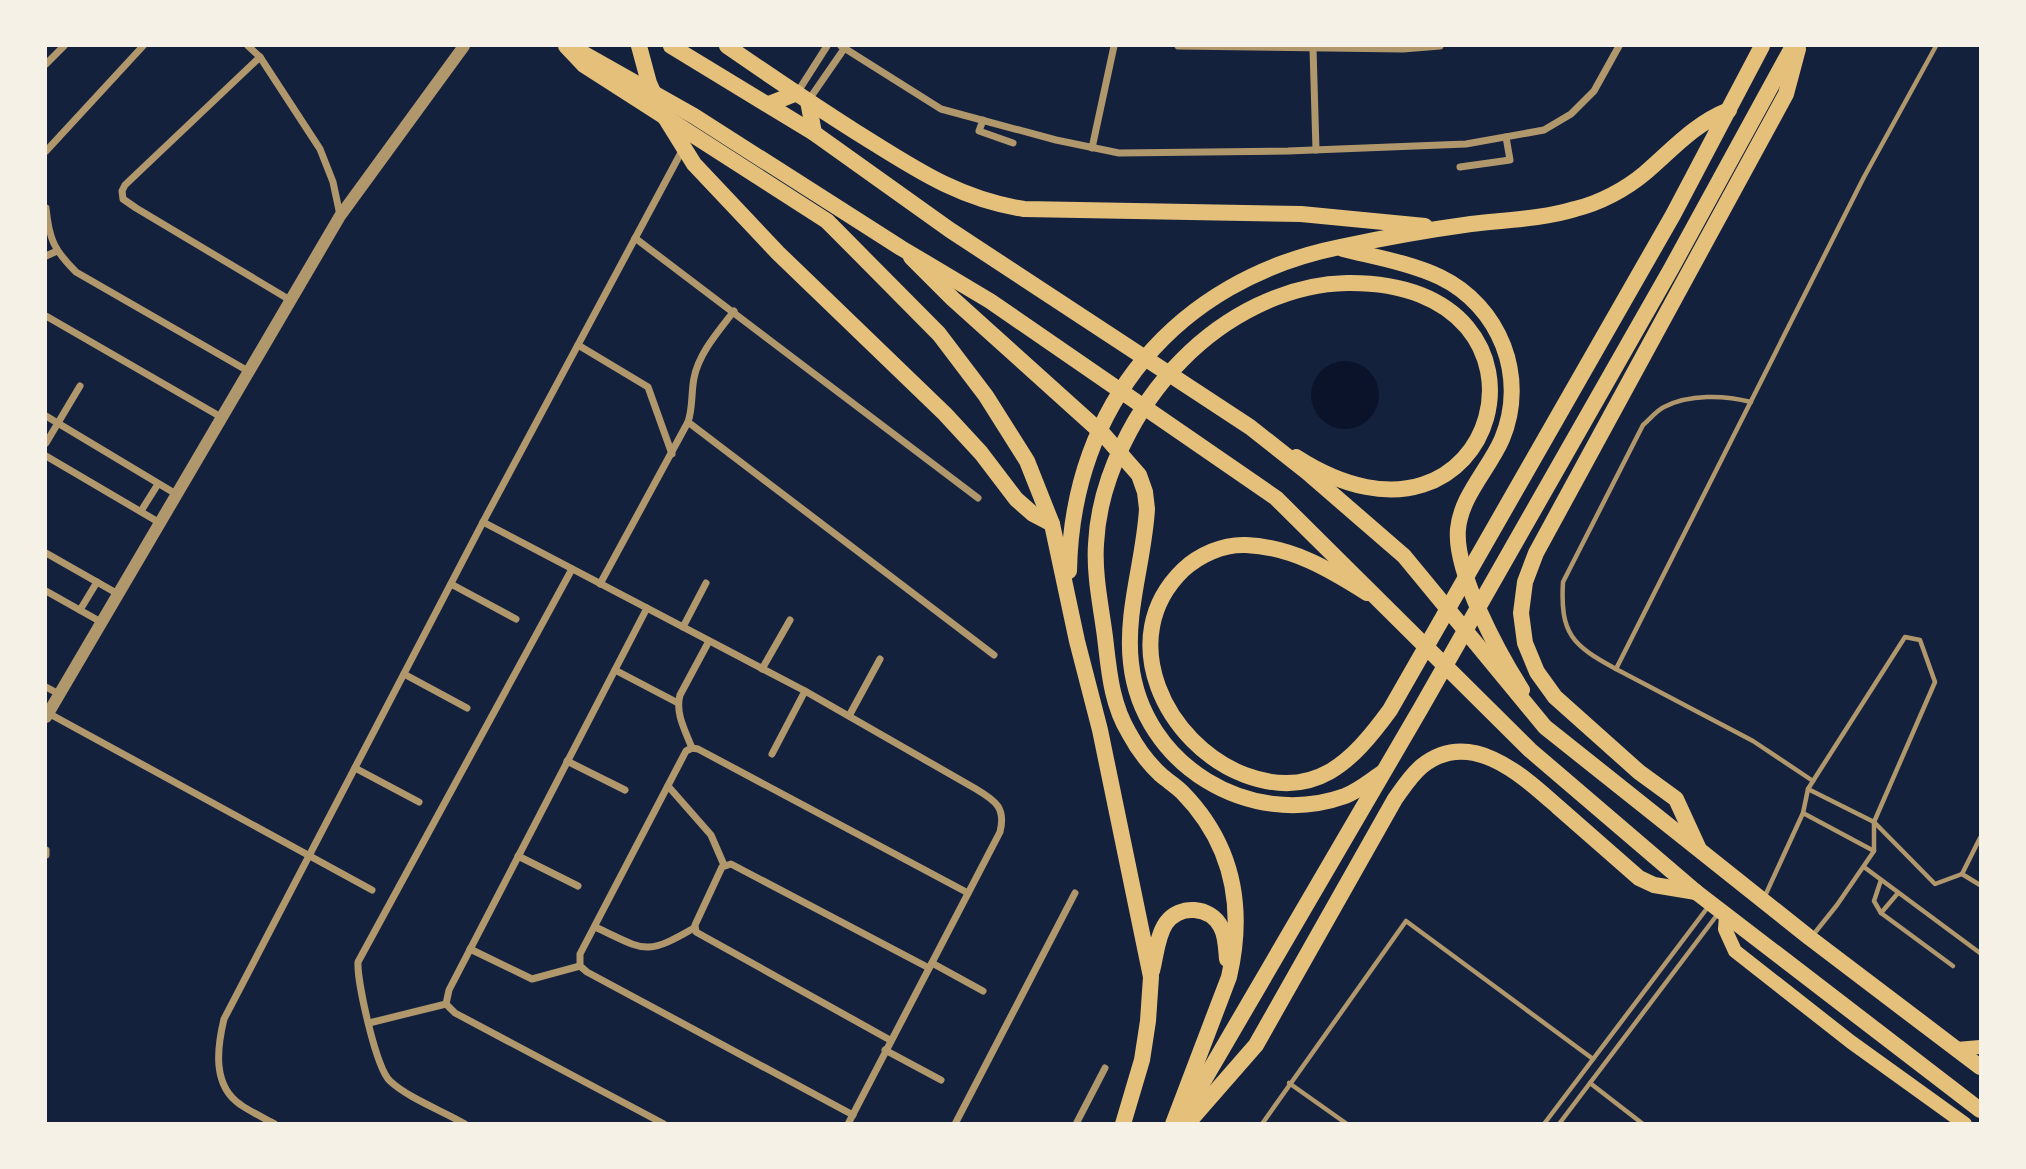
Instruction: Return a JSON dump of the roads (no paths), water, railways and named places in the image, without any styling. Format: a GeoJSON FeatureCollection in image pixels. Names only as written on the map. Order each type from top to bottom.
{"type":"FeatureCollection","features":[{"type":"Feature","properties":{"kind":"main road"},"geometry":{"type":"LineString","coordinates":[[568,46],[584,65],[827,221],[939,334],[986,396],[1027,460],[1052,524],[1077,641],[1100,730],[1151,977]]}},
{"type":"Feature","properties":{"kind":"main road"},"geometry":{"type":"LineString","coordinates":[[568,46],[694,116],[901,248],[990,301],[1276,498],[1530,750],[1696,892],[1980,1110]]}},
{"type":"Feature","properties":{"kind":"main road"},"geometry":{"type":"LineString","coordinates":[[639,46],[649,83],[663,114],[694,164],[778,253],[945,414],[1016,499],[1032,513],[1052,524]]}},
{"type":"Feature","properties":{"kind":"main road"},"geometry":{"type":"LineString","coordinates":[[671,46],[814,132],[950,230],[1250,427],[1324,474],[1342,481],[1377,490],[1416,487],[1439,478],[1460,464],[1482,434],[1490,410],[1490,373],[1476,338],[1460,319],[1428,299],[1383,286],[1359,283],[1312,286],[1259,305],[1234,318],[1189,353],[1169,373],[1152,395],[1127,436],[1104,497],[1096,542],[1096,565],[1110,680],[1116,706],[1142,754],[1193,806],[1214,835],[1224,857],[1236,904],[1235,953],[1229,977],[1173,1124]]}},
{"type":"Feature","properties":{"kind":"main road"},"geometry":{"type":"LineString","coordinates":[[727,46],[929,177],[958,192],[1003,206],[1024,209],[1301,214],[1441,228]]}},
{"type":"Feature","properties":{"kind":"main road"},"geometry":{"type":"LineString","coordinates":[[1387,606],[1314,561],[1287,552],[1243,545],[1213,551],[1186,567],[1166,589],[1155,615],[1151,643],[1154,676],[1159,692],[1175,721],[1197,746],[1238,772],[1254,778],[1284,784],[1313,781],[1339,768],[1372,735],[1390,710],[1673,215],[1762,46]]}},
{"type":"Feature","properties":{"kind":"main road"},"geometry":{"type":"LineString","coordinates":[[1179,1124],[1384,772],[1671,269],[1793,46]]}},
{"type":"Feature","properties":{"kind":"main road"},"geometry":{"type":"LineString","coordinates":[[1698,847],[1676,799],[1639,772],[1555,697],[1537,672],[1525,643],[1521,613],[1525,582],[1536,553],[1786,93],[1800,46]]}},
{"type":"Feature","properties":{"kind":"main road"},"geometry":{"type":"LineString","coordinates":[[769,104],[803,97]]}},
{"type":"Feature","properties":{"kind":"main road"},"geometry":{"type":"LineString","coordinates":[[803,97],[814,132]]}},
{"type":"Feature","properties":{"kind":"main road"},"geometry":{"type":"LineString","coordinates":[[1069,597],[1070,539],[1081,478],[1105,417],[1142,362],[1164,338],[1206,303],[1243,280],[1304,256],[1338,247],[1441,228],[1559,213],[1589,204],[1628,185],[1698,124],[1729,110]]}},
{"type":"Feature","properties":{"kind":"main road"},"geometry":{"type":"LineString","coordinates":[[1338,247],[1419,269],[1451,283],[1481,308],[1503,344],[1511,371],[1510,414],[1501,441],[1460,517],[1457,541],[1471,590],[1503,661],[1545,727]]}},
{"type":"Feature","properties":{"kind":"main road"},"geometry":{"type":"LineString","coordinates":[[901,248],[953,299],[1104,435],[1134,467],[1142,483],[1146,501],[1142,552],[1131,626],[1133,674],[1149,720],[1171,752],[1217,788],[1272,804],[1292,805],[1330,800],[1349,794],[1384,772]]}},
{"type":"Feature","properties":{"kind":"main road"},"geometry":{"type":"LineString","coordinates":[[1250,427],[1307,472],[1404,556],[1545,727],[1810,938],[1980,1067]]}},
{"type":"Feature","properties":{"kind":"main road"},"geometry":{"type":"LineString","coordinates":[[1187,1124],[1256,1045],[1395,799],[1410,778],[1434,759],[1453,753],[1473,753],[1487,755],[1501,762],[1524,777],[1639,878],[1654,885],[1696,892]]}},
{"type":"Feature","properties":{"kind":"main road"},"geometry":{"type":"LineString","coordinates":[[1123,1124],[1142,1060],[1151,977],[1166,924],[1178,913],[1194,909],[1209,914],[1220,925],[1225,940],[1229,977]]}},
{"type":"Feature","properties":{"kind":"main road"},"geometry":{"type":"LineString","coordinates":[[1719,910],[1735,951],[1852,1042],[1965,1124]]}},
{"type":"Feature","properties":{"kind":"main road"},"geometry":{"type":"LineString","coordinates":[[1957,1049],[1980,1047]]}},
{"type":"Feature","properties":{"kind":"street"},"geometry":{"type":"LineString","coordinates":[[46,64],[64,46]]}},
{"type":"Feature","properties":{"kind":"street"},"geometry":{"type":"LineString","coordinates":[[46,151],[143,46]]}},
{"type":"Feature","properties":{"kind":"street"},"geometry":{"type":"LineString","coordinates":[[248,46],[260,57],[320,149],[333,182],[340,216]]}},
{"type":"Feature","properties":{"kind":"street"},"geometry":{"type":"LineString","coordinates":[[372,890],[47,715],[340,216],[464,46]]}},
{"type":"Feature","properties":{"kind":"street"},"geometry":{"type":"LineString","coordinates":[[803,97],[827,46]]}},
{"type":"Feature","properties":{"kind":"street"},"geometry":{"type":"LineString","coordinates":[[803,97],[844,46],[941,109],[1119,153],[1316,150],[1466,144],[1544,130],[1571,114],[1594,91],[1619,46]]}},
{"type":"Feature","properties":{"kind":"street"},"geometry":{"type":"LineString","coordinates":[[1093,148],[1114,46]]}},
{"type":"Feature","properties":{"kind":"street"},"geometry":{"type":"LineString","coordinates":[[1178,46],[1404,49],[1440,46]]}},
{"type":"Feature","properties":{"kind":"street"},"geometry":{"type":"LineString","coordinates":[[1313,48],[1316,150]]}},
{"type":"Feature","properties":{"kind":"street"},"geometry":{"type":"LineString","coordinates":[[260,57],[125,185],[122,191],[123,199],[136,208],[290,300]]}},
{"type":"Feature","properties":{"kind":"street"},"geometry":{"type":"LineString","coordinates":[[983,120],[979,131],[1013,143]]}},
{"type":"Feature","properties":{"kind":"street"},"geometry":{"type":"LineString","coordinates":[[275,1124],[238,1104],[224,1086],[217,1047],[224,1019],[483,522],[691,134]]}},
{"type":"Feature","properties":{"kind":"street"},"geometry":{"type":"LineString","coordinates":[[1461,167],[1510,160],[1506,137]]}},
{"type":"Feature","properties":{"kind":"street"},"geometry":{"type":"LineString","coordinates":[[46,208],[48,231],[57,251],[76,272],[248,371]]}},
{"type":"Feature","properties":{"kind":"street"},"geometry":{"type":"LineString","coordinates":[[635,238],[978,498]]}},
{"type":"Feature","properties":{"kind":"street"},"geometry":{"type":"LineString","coordinates":[[46,256],[57,251]]}},
{"type":"Feature","properties":{"kind":"street"},"geometry":{"type":"LineString","coordinates":[[600,584],[688,422],[699,362],[733,312]]}},
{"type":"Feature","properties":{"kind":"street"},"geometry":{"type":"LineString","coordinates":[[46,316],[222,417]]}},
{"type":"Feature","properties":{"kind":"street"},"geometry":{"type":"LineString","coordinates":[[578,345],[648,387],[672,454]]}},
{"type":"Feature","properties":{"kind":"street"},"geometry":{"type":"LineString","coordinates":[[46,443],[80,386]]}},
{"type":"Feature","properties":{"kind":"street"},"geometry":{"type":"LineString","coordinates":[[46,416],[176,494]]}},
{"type":"Feature","properties":{"kind":"street"},"geometry":{"type":"LineString","coordinates":[[688,422],[994,655]]}},
{"type":"Feature","properties":{"kind":"street"},"geometry":{"type":"LineString","coordinates":[[46,456],[160,523]]}},
{"type":"Feature","properties":{"kind":"street"},"geometry":{"type":"LineString","coordinates":[[141,511],[158,484]]}},
{"type":"Feature","properties":{"kind":"street"},"geometry":{"type":"LineString","coordinates":[[483,522],[805,691],[984,794],[1000,809],[1003,820],[1000,832],[848,1124]]}},
{"type":"Feature","properties":{"kind":"street"},"geometry":{"type":"LineString","coordinates":[[46,553],[118,594]]}},
{"type":"Feature","properties":{"kind":"street"},"geometry":{"type":"LineString","coordinates":[[465,1124],[388,1080],[380,1064],[369,1023],[357,973],[358,962],[572,569]]}},
{"type":"Feature","properties":{"kind":"street"},"geometry":{"type":"LineString","coordinates":[[80,610],[97,582]]}},
{"type":"Feature","properties":{"kind":"street"},"geometry":{"type":"LineString","coordinates":[[683,627],[706,583]]}},
{"type":"Feature","properties":{"kind":"street"},"geometry":{"type":"LineString","coordinates":[[451,584],[516,619]]}},
{"type":"Feature","properties":{"kind":"street"},"geometry":{"type":"LineString","coordinates":[[46,590],[102,622]]}},
{"type":"Feature","properties":{"kind":"street"},"geometry":{"type":"LineString","coordinates":[[446,1004],[449,989],[647,608]]}},
{"type":"Feature","properties":{"kind":"street"},"geometry":{"type":"LineString","coordinates":[[762,668],[790,620]]}},
{"type":"Feature","properties":{"kind":"street"},"geometry":{"type":"LineString","coordinates":[[709,640],[678,703],[692,747],[760,780],[968,893]]}},
{"type":"Feature","properties":{"kind":"street"},"geometry":{"type":"LineString","coordinates":[[849,716],[880,659]]}},
{"type":"Feature","properties":{"kind":"street"},"geometry":{"type":"LineString","coordinates":[[615,670],[678,703]]}},
{"type":"Feature","properties":{"kind":"street"},"geometry":{"type":"LineString","coordinates":[[404,674],[467,708]]}},
{"type":"Feature","properties":{"kind":"street"},"geometry":{"type":"LineString","coordinates":[[46,687],[59,694]]}},
{"type":"Feature","properties":{"kind":"street"},"geometry":{"type":"LineString","coordinates":[[772,754],[805,691]]}},
{"type":"Feature","properties":{"kind":"street"},"geometry":{"type":"LineString","coordinates":[[692,747],[686,751],[580,954],[580,966],[853,1115]]}},
{"type":"Feature","properties":{"kind":"street"},"geometry":{"type":"LineString","coordinates":[[568,761],[625,790]]}},
{"type":"Feature","properties":{"kind":"street"},"geometry":{"type":"LineString","coordinates":[[355,768],[419,802]]}},
{"type":"Feature","properties":{"kind":"street"},"geometry":{"type":"LineString","coordinates":[[595,927],[646,948],[666,945],[694,929],[724,865],[711,835],[668,786]]}},
{"type":"Feature","properties":{"kind":"street"},"geometry":{"type":"LineString","coordinates":[[518,856],[578,886]]}},
{"type":"Feature","properties":{"kind":"street"},"geometry":{"type":"LineString","coordinates":[[724,865],[731,864],[983,991]]}},
{"type":"Feature","properties":{"kind":"street"},"geometry":{"type":"LineString","coordinates":[[955,1124],[1075,893]]}},
{"type":"Feature","properties":{"kind":"street"},"geometry":{"type":"LineString","coordinates":[[694,929],[699,936],[890,1040]]}},
{"type":"Feature","properties":{"kind":"street"},"geometry":{"type":"LineString","coordinates":[[470,949],[532,979],[580,966]]}},
{"type":"Feature","properties":{"kind":"street"},"geometry":{"type":"LineString","coordinates":[[369,1023],[446,1004]]}},
{"type":"Feature","properties":{"kind":"street"},"geometry":{"type":"LineString","coordinates":[[446,1004],[455,1013],[664,1124]]}},
{"type":"Feature","properties":{"kind":"street"},"geometry":{"type":"LineString","coordinates":[[885,1050],[941,1080]]}},
{"type":"Feature","properties":{"kind":"street"},"geometry":{"type":"LineString","coordinates":[[1076,1124],[1105,1068]]}},
{"type":"Feature","properties":{"kind":"lane"},"geometry":{"type":"LineString","coordinates":[[1616,669],[1864,177],[1936,46]]}},
{"type":"Feature","properties":{"kind":"lane"},"geometry":{"type":"LineString","coordinates":[[1751,401],[1711,397],[1679,401],[1663,408],[1643,425],[1563,582],[1562,604],[1566,627],[1588,654],[1753,741],[1813,781]]}},
{"type":"Feature","properties":{"kind":"lane"},"geometry":{"type":"LineString","coordinates":[[1763,901],[1803,813],[1808,789],[1905,637],[1920,640],[1935,682],[1874,822],[1874,851],[1810,938]]}},
{"type":"Feature","properties":{"kind":"lane"},"geometry":{"type":"LineString","coordinates":[[1808,789],[1874,822],[1935,884],[1962,874],[1980,838]]}},
{"type":"Feature","properties":{"kind":"lane"},"geometry":{"type":"LineString","coordinates":[[1803,813],[1874,851]]}},
{"type":"Feature","properties":{"kind":"lane"},"geometry":{"type":"LineString","coordinates":[[1864,867],[1980,953]]}},
{"type":"Feature","properties":{"kind":"lane"},"geometry":{"type":"LineString","coordinates":[[1962,874],[1980,885]]}},
{"type":"Feature","properties":{"kind":"lane"},"geometry":{"type":"LineString","coordinates":[[1881,880],[1874,901],[1881,913],[1953,966]]}},
{"type":"Feature","properties":{"kind":"lane"},"geometry":{"type":"LineString","coordinates":[[1881,913],[1898,893]]}},
{"type":"Feature","properties":{"kind":"lane"},"geometry":{"type":"LineString","coordinates":[[1544,1124],[1592,1059],[1719,910]]}},
{"type":"Feature","properties":{"kind":"lane"},"geometry":{"type":"LineString","coordinates":[[1559,1124],[1719,910]]}},
{"type":"Feature","properties":{"kind":"lane"},"geometry":{"type":"LineString","coordinates":[[1262,1124],[1406,920],[1592,1059]]}},
{"type":"Feature","properties":{"kind":"lane"},"geometry":{"type":"LineString","coordinates":[[1289,1083],[1347,1124]]}},
{"type":"Feature","properties":{"kind":"lane"},"geometry":{"type":"LineString","coordinates":[[1590,1083],[1643,1124]]}},
{"type":"Feature","properties":{"kind":"water"},"geometry":{"type":"Polygon","coordinates":[[[1345,361],[1358,364],[1369,371],[1376,382],[1379,395],[1376,408],[1369,419],[1358,426],[1345,429],[1332,426],[1321,419],[1314,408],[1311,395],[1314,382],[1321,371],[1332,364],[1345,361]]]}}]}
